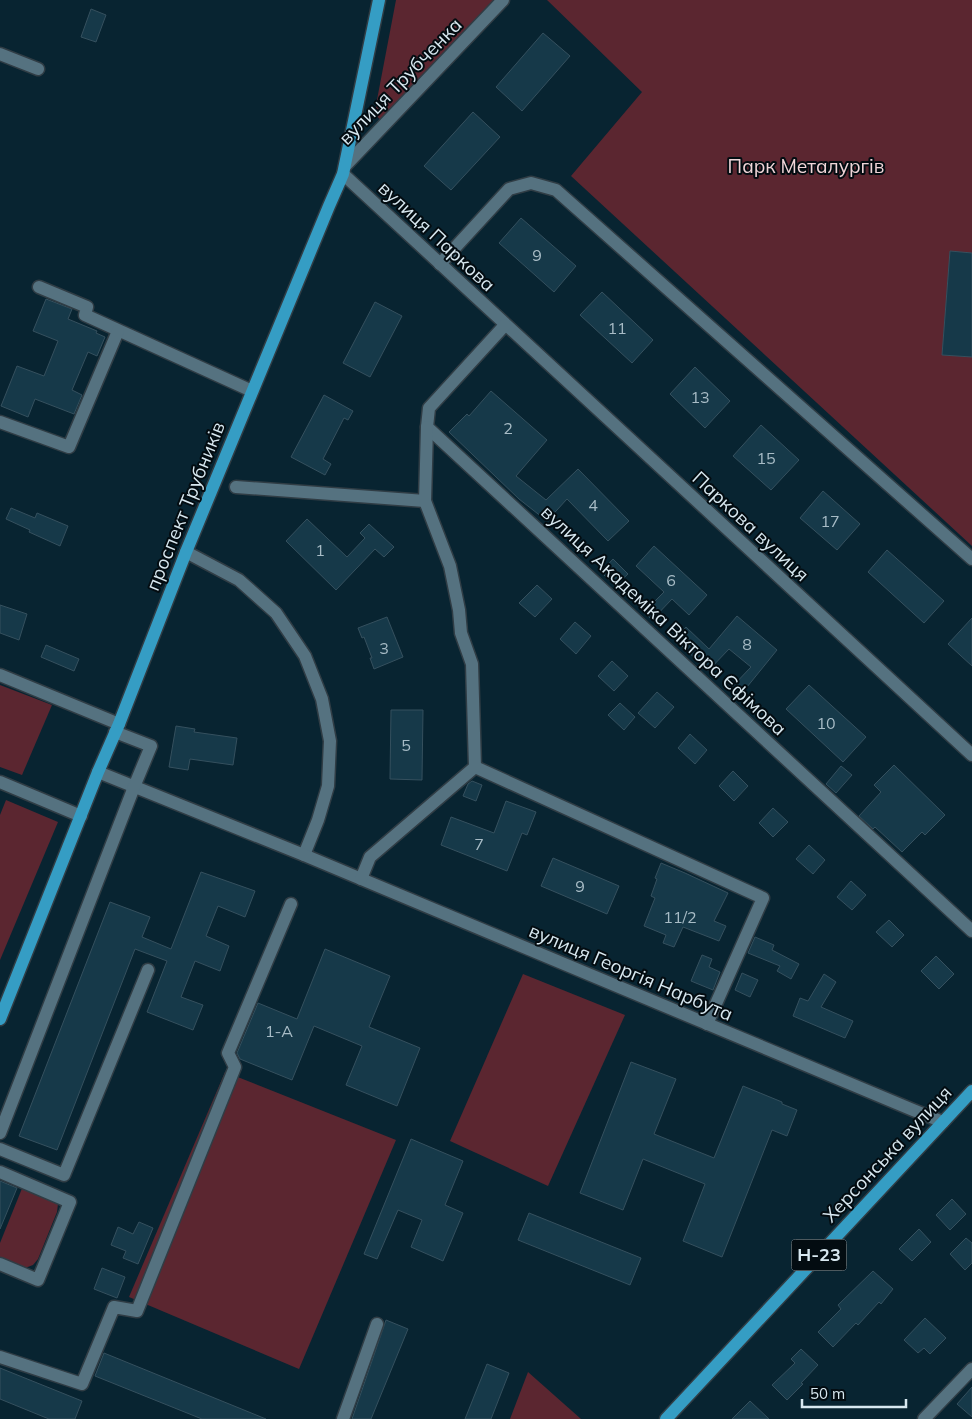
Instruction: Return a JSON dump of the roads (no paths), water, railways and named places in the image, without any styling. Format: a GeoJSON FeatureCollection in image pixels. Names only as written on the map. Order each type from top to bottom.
{"type":"FeatureCollection","features":[{"type":"Feature","properties":{"kind":"main road","name":"проспект Трубників"},"geometry":{"type":"LineString","coordinates":[[0,1019],[186,552],[344,170],[379,0]]}},
{"type":"Feature","properties":{"kind":"main road","name":"Херсонська вулиця"},"geometry":{"type":"LineString","coordinates":[[666,1419],[971,1094]]}},
{"type":"Feature","properties":{"kind":"street","name":"вулиця Трубченка"},"geometry":{"type":"LineString","coordinates":[[344,170],[503,0]]}},
{"type":"Feature","properties":{"kind":"street"},"geometry":{"type":"LineString","coordinates":[[0,54],[38,69]]}},
{"type":"Feature","properties":{"kind":"street","name":"вулиця Паркова"},"geometry":{"type":"LineString","coordinates":[[344,170],[505,325]]}},
{"type":"Feature","properties":{"kind":"street"},"geometry":{"type":"LineString","coordinates":[[440,264],[508,189],[531,182],[556,190],[972,559]]}},
{"type":"Feature","properties":{"kind":"street"},"geometry":{"type":"LineString","coordinates":[[39,287],[87,307],[85,315],[252,392]]}},
{"type":"Feature","properties":{"kind":"street"},"geometry":{"type":"LineString","coordinates":[[475,767],[472,664],[461,633],[459,610],[450,566],[425,501],[427,427],[429,408],[505,325]]}},
{"type":"Feature","properties":{"kind":"street","name":"Паркова вулиця"},"geometry":{"type":"LineString","coordinates":[[505,325],[972,755]]}},
{"type":"Feature","properties":{"kind":"street"},"geometry":{"type":"LineString","coordinates":[[0,422],[69,447],[118,330]]}},
{"type":"Feature","properties":{"kind":"street","name":"вулиця Академіка Віктора Єфімова"},"geometry":{"type":"LineString","coordinates":[[427,427],[972,931]]}},
{"type":"Feature","properties":{"kind":"street"},"geometry":{"type":"LineString","coordinates":[[236,487],[425,501]]}},
{"type":"Feature","properties":{"kind":"street"},"geometry":{"type":"LineString","coordinates":[[186,552],[239,580],[276,613],[305,656],[322,699],[330,741],[328,786],[318,820],[304,855]]}},
{"type":"Feature","properties":{"kind":"street"},"geometry":{"type":"LineString","coordinates":[[0,675],[117,728],[151,746],[0,1133]]}},
{"type":"Feature","properties":{"kind":"street"},"geometry":{"type":"LineString","coordinates":[[361,879],[370,857],[475,767]]}},
{"type":"Feature","properties":{"kind":"street"},"geometry":{"type":"LineString","coordinates":[[475,767],[763,898],[707,1024]]}},
{"type":"Feature","properties":{"kind":"street","name":"вулиця Георгія Нарбута"},"geometry":{"type":"LineString","coordinates":[[98,772],[304,855],[944,1122]]}},
{"type":"Feature","properties":{"kind":"street"},"geometry":{"type":"LineString","coordinates":[[0,782],[81,816]]}},
{"type":"Feature","properties":{"kind":"street"},"geometry":{"type":"LineString","coordinates":[[0,1357],[82,1384],[114,1307],[137,1311],[235,1067],[228,1053],[291,904]]}},
{"type":"Feature","properties":{"kind":"street"},"geometry":{"type":"LineString","coordinates":[[0,1149],[64,1175],[148,970]]}},
{"type":"Feature","properties":{"kind":"street"},"geometry":{"type":"LineString","coordinates":[[0,1172],[70,1202],[38,1280],[0,1264]]}},
{"type":"Feature","properties":{"kind":"street"},"geometry":{"type":"LineString","coordinates":[[343,1419],[377,1324]]}},
{"type":"Feature","properties":{"kind":"street"},"geometry":{"type":"LineString","coordinates":[[924,1419],[971,1372]]}},
{"type":"Feature","properties":{"kind":"park label","name":"Парк Металургів"},"geometry":{"type":"Point","coordinates":[806,166]}}]}
